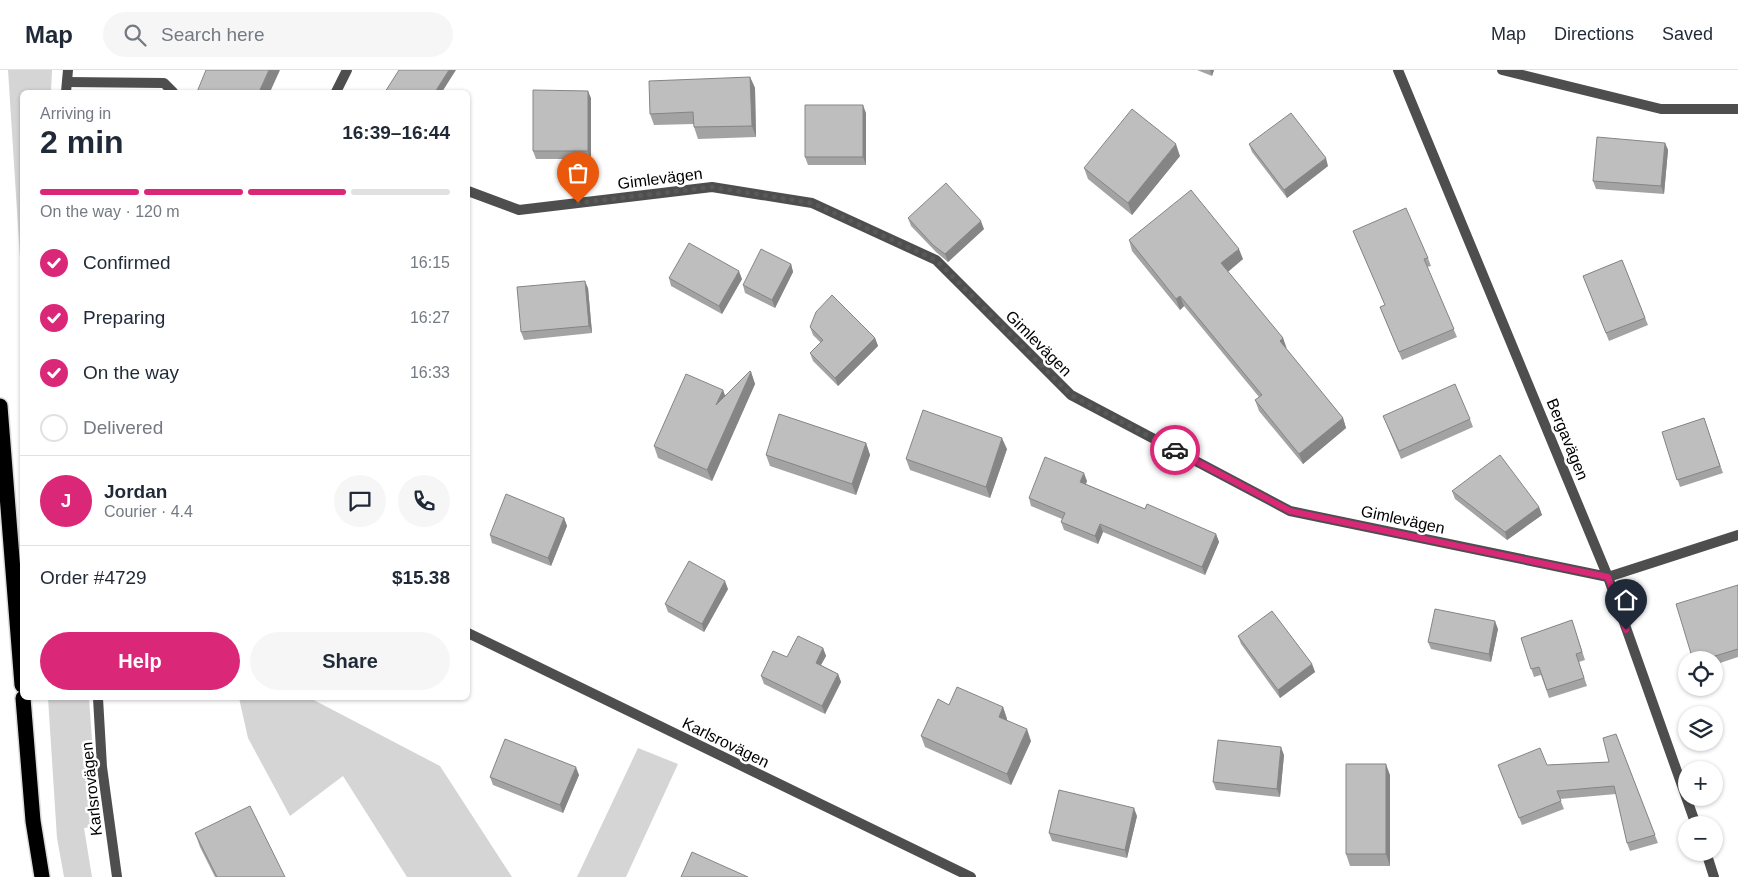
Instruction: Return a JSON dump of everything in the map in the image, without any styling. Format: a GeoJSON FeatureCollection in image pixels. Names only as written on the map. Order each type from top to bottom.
{"type":"FeatureCollection","features":[{"type":"Feature","properties":{"kind":"highway"},"geometry":{"type":"LineString","coordinates":[[0,406],[20,661]]}},
{"type":"Feature","properties":{"kind":"highway"},"geometry":{"type":"LineString","coordinates":[[24,700],[33,821],[42,877]]}},
{"type":"Feature","properties":{"kind":"street"},"geometry":{"type":"LineString","coordinates":[[66,90],[68,70]]}},
{"type":"Feature","properties":{"kind":"street"},"geometry":{"type":"LineString","coordinates":[[337,90],[347,70]]}},
{"type":"Feature","properties":{"kind":"street","name":"Bergavägen"},"geometry":{"type":"LineString","coordinates":[[1398,70],[1608,577],[1693,816]]}},
{"type":"Feature","properties":{"kind":"street"},"geometry":{"type":"LineString","coordinates":[[1502,70],[1661,109],[1738,110]]}},
{"type":"Feature","properties":{"kind":"street"},"geometry":{"type":"LineString","coordinates":[[67,82],[164,83],[171,90]]}},
{"type":"Feature","properties":{"kind":"street","name":"Gimlevägen"},"geometry":{"type":"LineString","coordinates":[[470,192],[519,210],[712,187],[812,203],[936,260],[1071,395],[1290,511],[1608,577],[1738,535]]}},
{"type":"Feature","properties":{"kind":"street","name":"Karlsrovägen"},"geometry":{"type":"LineString","coordinates":[[470,634],[970,877]]}},
{"type":"Feature","properties":{"kind":"street","name":"Karlsrovägen"},"geometry":{"type":"LineString","coordinates":[[98,700],[102,767],[117,877]]}},
{"type":"Feature","properties":{"kind":"street"},"geometry":{"type":"LineString","coordinates":[[1709,861],[1714,877]]}},
{"type":"Feature","properties":{"kind":"shaded area"},"geometry":{"type":"Polygon","coordinates":[[[8,70],[52,70],[51,90],[20,90],[20,258],[8,70]]]}},
{"type":"Feature","properties":{"kind":"shaded area"},"geometry":{"type":"Polygon","coordinates":[[[48,700],[89,700],[94,769],[101,826],[84,828],[92,877],[64,877],[57,838],[48,700]]]}},
{"type":"Feature","properties":{"kind":"shaded area"},"geometry":{"type":"Polygon","coordinates":[[[239,700],[314,700],[440,766],[512,877],[407,877],[343,776],[290,816],[248,738],[239,700]]]}},
{"type":"Feature","properties":{"kind":"shaded area"},"geometry":{"type":"Polygon","coordinates":[[[638,748],[678,764],[626,877],[577,877],[638,748]]]}},
{"type":"Feature","properties":{"kind":"building"},"geometry":{"type":"Polygon","coordinates":[[[206,70],[269,70],[260,90],[198,90],[206,70]]]}},
{"type":"Feature","properties":{"kind":"building"},"geometry":{"type":"Polygon","coordinates":[[[399,70],[449,70],[436,90],[386,90],[399,70]]]}},
{"type":"Feature","properties":{"kind":"building"},"geometry":{"type":"Polygon","coordinates":[[[750,77],[752,126],[694,127],[693,112],[650,114],[649,81],[750,77]]]}},
{"type":"Feature","properties":{"kind":"building"},"geometry":{"type":"Polygon","coordinates":[[[533,90],[588,91],[588,151],[533,151],[533,90]]]}},
{"type":"Feature","properties":{"kind":"building"},"geometry":{"type":"Polygon","coordinates":[[[805,105],[863,105],[863,157],[805,157],[805,105]]]}},
{"type":"Feature","properties":{"kind":"building"},"geometry":{"type":"Polygon","coordinates":[[[1132,109],[1176,144],[1128,203],[1084,168],[1132,109]]]}},
{"type":"Feature","properties":{"kind":"building"},"geometry":{"type":"Polygon","coordinates":[[[1291,113],[1326,158],[1284,190],[1249,144],[1291,113]]]}},
{"type":"Feature","properties":{"kind":"building"},"geometry":{"type":"Polygon","coordinates":[[[1597,137],[1665,143],[1661,186],[1593,181],[1597,137]]]}},
{"type":"Feature","properties":{"kind":"building"},"geometry":{"type":"Polygon","coordinates":[[[946,183],[981,221],[945,254],[933,245],[908,218],[946,183]]]}},
{"type":"Feature","properties":{"kind":"building"},"geometry":{"type":"Polygon","coordinates":[[[1191,190],[1239,249],[1221,263],[1283,338],[1280,341],[1343,418],[1299,454],[1255,400],[1262,395],[1180,296],[1176,299],[1129,240],[1191,190]]]}},
{"type":"Feature","properties":{"kind":"building"},"geometry":{"type":"Polygon","coordinates":[[[1406,208],[1428,258],[1424,259],[1454,329],[1399,352],[1380,307],[1385,305],[1353,231],[1406,208]]]}},
{"type":"Feature","properties":{"kind":"building"},"geometry":{"type":"Polygon","coordinates":[[[689,243],[739,271],[719,306],[669,278],[689,243]]]}},
{"type":"Feature","properties":{"kind":"building"},"geometry":{"type":"Polygon","coordinates":[[[761,249],[791,264],[772,300],[743,285],[761,249]]]}},
{"type":"Feature","properties":{"kind":"building"},"geometry":{"type":"Polygon","coordinates":[[[1622,260],[1645,318],[1606,333],[1583,276],[1622,260]]]}},
{"type":"Feature","properties":{"kind":"building"},"geometry":{"type":"Polygon","coordinates":[[[585,281],[589,326],[521,332],[517,287],[585,281]]]}},
{"type":"Feature","properties":{"kind":"building"},"geometry":{"type":"Polygon","coordinates":[[[832,295],[875,338],[835,378],[810,353],[823,340],[810,327],[816,312],[832,295]]]}},
{"type":"Feature","properties":{"kind":"building"},"geometry":{"type":"Polygon","coordinates":[[[750,371],[707,470],[654,446],[686,374],[723,390],[716,405],[750,371]]]}},
{"type":"Feature","properties":{"kind":"building"},"geometry":{"type":"Polygon","coordinates":[[[1455,384],[1470,419],[1399,451],[1383,416],[1455,384]]]}},
{"type":"Feature","properties":{"kind":"building"},"geometry":{"type":"Polygon","coordinates":[[[923,410],[1002,438],[986,487],[906,459],[923,410]]]}},
{"type":"Feature","properties":{"kind":"building"},"geometry":{"type":"Polygon","coordinates":[[[779,414],[866,443],[852,484],[766,455],[779,414]]]}},
{"type":"Feature","properties":{"kind":"building"},"geometry":{"type":"Polygon","coordinates":[[[1704,418],[1720,466],[1677,480],[1662,432],[1704,418]]]}},
{"type":"Feature","properties":{"kind":"building"},"geometry":{"type":"Polygon","coordinates":[[[1500,455],[1539,507],[1505,532],[1452,491],[1500,455]]]}},
{"type":"Feature","properties":{"kind":"building"},"geometry":{"type":"Polygon","coordinates":[[[1045,457],[1084,473],[1080,482],[1145,509],[1147,504],[1216,534],[1202,567],[1100,524],[1095,536],[1061,522],[1065,513],[1029,498],[1045,457]]]}},
{"type":"Feature","properties":{"kind":"building"},"geometry":{"type":"Polygon","coordinates":[[[506,494],[564,518],[548,558],[490,535],[506,494]]]}},
{"type":"Feature","properties":{"kind":"building"},"geometry":{"type":"Polygon","coordinates":[[[689,561],[725,581],[702,624],[665,604],[689,561]]]}},
{"type":"Feature","properties":{"kind":"building"},"geometry":{"type":"Polygon","coordinates":[[[1738,585],[1738,649],[1723,654],[1723,651],[1690,651],[1676,604],[1738,585]]]}},
{"type":"Feature","properties":{"kind":"building"},"geometry":{"type":"Polygon","coordinates":[[[1435,609],[1495,621],[1489,654],[1428,642],[1435,609]]]}},
{"type":"Feature","properties":{"kind":"building"},"geometry":{"type":"Polygon","coordinates":[[[1272,611],[1312,664],[1278,690],[1238,636],[1272,611]]]}},
{"type":"Feature","properties":{"kind":"building"},"geometry":{"type":"Polygon","coordinates":[[[1572,620],[1582,652],[1576,654],[1584,678],[1547,690],[1539,667],[1531,669],[1521,638],[1572,620]]]}},
{"type":"Feature","properties":{"kind":"building"},"geometry":{"type":"Polygon","coordinates":[[[798,636],[823,648],[816,663],[838,674],[822,706],[761,676],[773,651],[787,657],[798,636]]]}},
{"type":"Feature","properties":{"kind":"building"},"geometry":{"type":"Polygon","coordinates":[[[957,687],[1003,707],[999,717],[1027,729],[1007,774],[921,736],[938,699],[949,705],[957,687]]]}},
{"type":"Feature","properties":{"kind":"building"},"geometry":{"type":"Polygon","coordinates":[[[1616,734],[1655,835],[1627,843],[1614,786],[1557,791],[1561,801],[1519,818],[1498,765],[1540,748],[1547,765],[1609,762],[1603,738],[1616,734]]]}},
{"type":"Feature","properties":{"kind":"building"},"geometry":{"type":"Polygon","coordinates":[[[505,739],[576,767],[560,805],[490,777],[505,739]]]}},
{"type":"Feature","properties":{"kind":"building"},"geometry":{"type":"Polygon","coordinates":[[[1218,740],[1281,747],[1277,789],[1213,782],[1218,740]]]}},
{"type":"Feature","properties":{"kind":"building"},"geometry":{"type":"Polygon","coordinates":[[[1346,764],[1386,764],[1386,854],[1346,854],[1346,764]]]}},
{"type":"Feature","properties":{"kind":"building"},"geometry":{"type":"Polygon","coordinates":[[[1059,790],[1134,808],[1125,850],[1049,833],[1059,790]]]}},
{"type":"Feature","properties":{"kind":"building"},"geometry":{"type":"Polygon","coordinates":[[[250,806],[285,877],[217,877],[195,833],[250,806]]]}},
{"type":"Feature","properties":{"kind":"building"},"geometry":{"type":"Polygon","coordinates":[[[692,852],[748,877],[681,877],[692,852]]]}},
{"type":"Feature","properties":{"kind":"way so far"},"geometry":{"type":"LineString","coordinates":[[578,203],[712,187],[812,203],[936,260],[1071,395],[1175,450]]}},
{"type":"Feature","properties":{"kind":"route"},"geometry":{"type":"LineString","coordinates":[[1175,450],[1290,511],[1608,577],[1626,630]]}}]}
